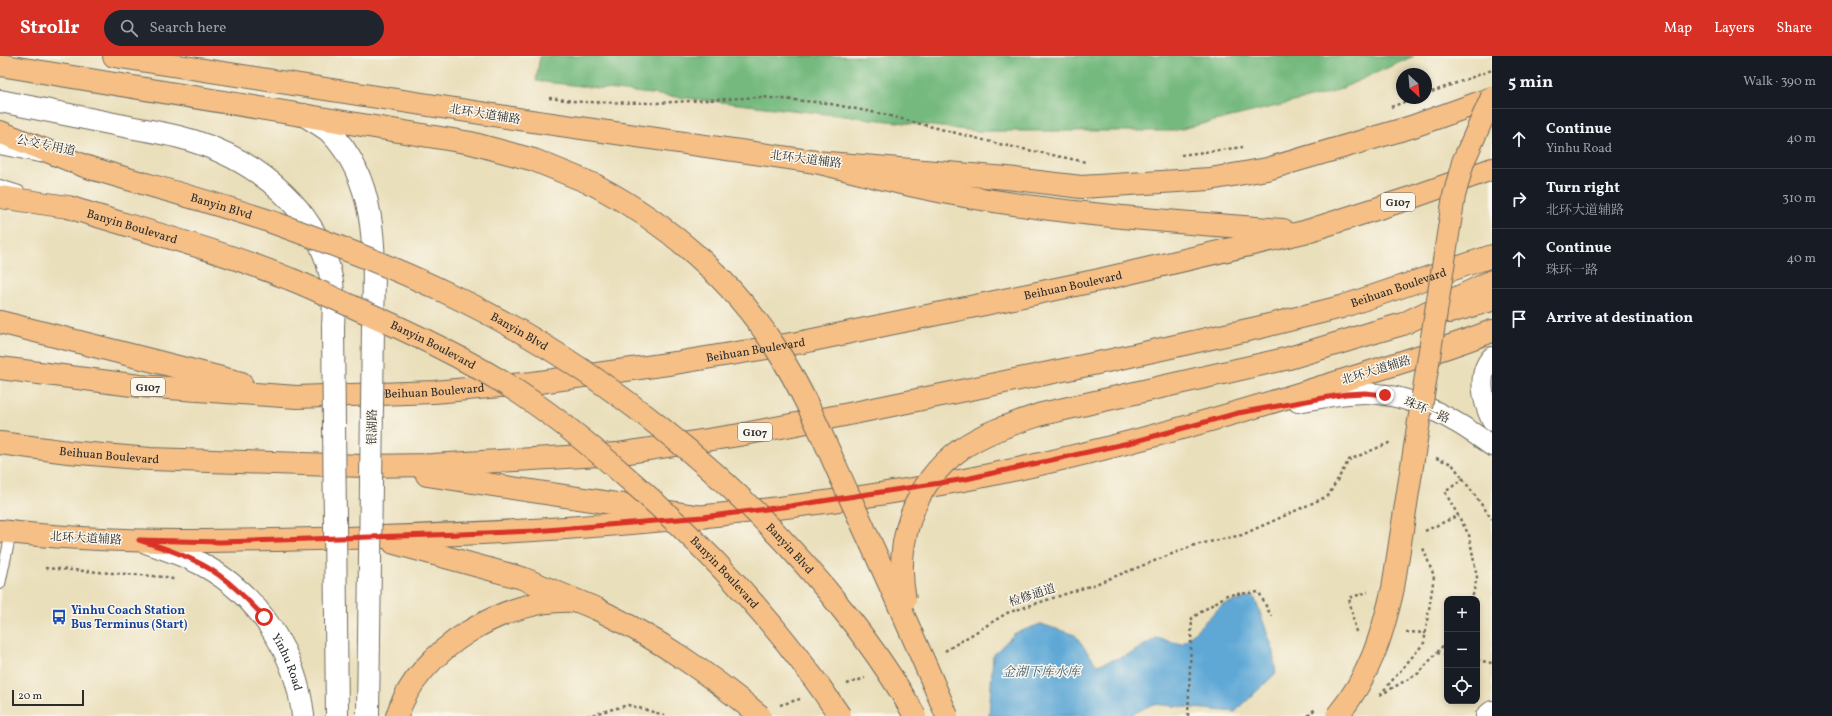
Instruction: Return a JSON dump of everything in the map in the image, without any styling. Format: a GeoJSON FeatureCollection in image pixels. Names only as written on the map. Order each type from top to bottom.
{"type":"FeatureCollection","features":[{"type":"Feature","properties":{"kind":"main road","name":"北环大道辅路"},"geometry":{"type":"LineString","coordinates":[[114,56],[517,119],[816,162],[1007,178],[1081,187],[1210,179],[1267,169],[1411,127],[1492,98]]}},
{"type":"Feature","properties":{"kind":"main road"},"geometry":{"type":"LineString","coordinates":[[0,65],[471,143],[534,160],[595,184],[641,212],[698,257],[742,302],[762,327],[778,351],[806,404],[909,625],[947,716]]}},
{"type":"Feature","properties":{"kind":"main road"},"geometry":{"type":"LineString","coordinates":[[1337,716],[1348,703],[1364,677],[1378,646],[1386,620],[1393,588],[1454,196],[1463,162],[1492,98]]}},
{"type":"Feature","properties":{"kind":"main road","name":"Banyin Blvd"},"geometry":{"type":"LineString","coordinates":[[0,132],[87,167],[270,222],[364,257],[444,292],[490,315],[580,369],[649,419],[744,500],[822,584],[886,668],[914,716]]}},
{"type":"Feature","properties":{"kind":"main road"},"geometry":{"type":"LineString","coordinates":[[816,162],[919,187],[1002,202],[1095,215],[1304,232]]}},
{"type":"Feature","properties":{"kind":"main road","name":"Beihuan Boulevard"},"geometry":{"type":"LineString","coordinates":[[0,368],[140,386],[297,397],[434,392],[533,383],[683,362],[803,342],[1099,280],[1304,232],[1410,198],[1492,169]]}},
{"type":"Feature","properties":{"kind":"main road","name":"Banyin Boulevard"},"geometry":{"type":"LineString","coordinates":[[0,197],[68,207],[247,263],[291,279],[399,327],[446,350],[505,384],[553,417],[596,450],[681,526],[751,599],[814,678],[840,716]]}},
{"type":"Feature","properties":{"kind":"main road","name":"Beihuan Boulevard"},"geometry":{"type":"LineString","coordinates":[[0,443],[68,452],[150,459],[364,466],[439,465],[618,454],[739,435],[1013,381],[1261,327],[1341,306],[1492,256]]}},
{"type":"Feature","properties":{"kind":"main road"},"geometry":{"type":"LineString","coordinates":[[1403,324],[1492,281]]}},
{"type":"Feature","properties":{"kind":"main road"},"geometry":{"type":"LineString","coordinates":[[909,625],[901,575],[902,551],[909,518],[916,500],[926,484],[939,469],[961,449],[984,436],[1015,422],[1042,414],[1282,360],[1375,332],[1492,300]]}},
{"type":"Feature","properties":{"kind":"main road"},"geometry":{"type":"LineString","coordinates":[[0,322],[297,397]]}},
{"type":"Feature","properties":{"kind":"main road","name":"北环大道辅路"},"geometry":{"type":"LineString","coordinates":[[6,532],[80,539],[220,542],[535,531],[703,517],[868,495],[966,479],[1133,442],[1238,413],[1406,361],[1492,331]]}},
{"type":"Feature","properties":{"kind":"main road"},"geometry":{"type":"LineString","coordinates":[[364,466],[703,517]]}},
{"type":"Feature","properties":{"kind":"main road"},"geometry":{"type":"LineString","coordinates":[[374,537],[522,578],[589,605],[663,644],[732,693],[767,711]]}},
{"type":"Feature","properties":{"kind":"main road"},"geometry":{"type":"LineString","coordinates":[[397,716],[407,694],[418,678],[446,646],[462,635],[497,618],[533,605],[568,601],[589,605]]}},
{"type":"Feature","properties":{"kind":"street"},"geometry":{"type":"LineString","coordinates":[[0,101],[191,140],[228,155],[262,175],[290,199],[302,213],[316,237],[328,267],[332,282],[337,716]]}},
{"type":"Feature","properties":{"kind":"street","name":"银湖路"},"geometry":{"type":"LineString","coordinates":[[304,115],[329,132],[348,155],[361,182],[370,211],[374,242],[368,716]]}},
{"type":"Feature","properties":{"kind":"street"},"geometry":{"type":"LineString","coordinates":[[1492,357],[1483,376],[1482,396],[1492,421]]}},
{"type":"Feature","properties":{"kind":"street","name":"珠环一路"},"geometry":{"type":"LineString","coordinates":[[1238,413],[1346,394],[1365,393],[1385,395],[1415,402],[1438,412],[1468,429],[1492,446]]}},
{"type":"Feature","properties":{"kind":"street","name":"Yinhu Road"},"geometry":{"type":"LineString","coordinates":[[139,540],[180,554],[203,565],[226,580],[264,617],[278,638],[296,680],[304,716]]}},
{"type":"Feature","properties":{"kind":"street"},"geometry":{"type":"LineString","coordinates":[[1486,716],[1492,711]]}},
{"type":"Feature","properties":{"kind":"lane","name":"公交专用道"},"geometry":{"type":"LineString","coordinates":[[0,149],[87,167]]}},
{"type":"Feature","properties":{"kind":"lane"},"geometry":{"type":"LineString","coordinates":[[0,185],[68,207]]}},
{"type":"Feature","properties":{"kind":"lane"},"geometry":{"type":"LineString","coordinates":[[0,584],[6,532]]}},
{"type":"Feature","properties":{"kind":"path"},"geometry":{"type":"LineString","coordinates":[[1432,92],[1492,70]]}},
{"type":"Feature","properties":{"kind":"path"},"geometry":{"type":"LineString","coordinates":[[543,97],[582,102],[655,104],[761,97],[826,103],[882,114],[999,144],[1092,163]]}},
{"type":"Feature","properties":{"kind":"path"},"geometry":{"type":"LineString","coordinates":[[1386,108],[1398,104]]}},
{"type":"Feature","properties":{"kind":"path"},"geometry":{"type":"LineString","coordinates":[[1174,156],[1248,147]]}},
{"type":"Feature","properties":{"kind":"path"},"geometry":{"type":"LineString","coordinates":[[1473,596],[1477,577],[1470,535],[1445,492],[1464,478],[1492,519]]}},
{"type":"Feature","properties":{"kind":"path","name":"检修通道"},"geometry":{"type":"LineString","coordinates":[[943,652],[1007,613],[1093,585],[1195,545],[1242,535],[1328,496]]}},
{"type":"Feature","properties":{"kind":"path"},"geometry":{"type":"LineString","coordinates":[[1418,534],[1459,515]]}},
{"type":"Feature","properties":{"kind":"path"},"geometry":{"type":"LineString","coordinates":[[1421,541],[1434,576],[1424,643],[1380,695],[1419,673],[1444,645]]}},
{"type":"Feature","properties":{"kind":"path"},"geometry":{"type":"LineString","coordinates":[[45,568],[166,577],[181,581]]}},
{"type":"Feature","properties":{"kind":"path"},"geometry":{"type":"LineString","coordinates":[[1188,716],[1192,618],[1227,595],[1258,592],[1271,616]]}},
{"type":"Feature","properties":{"kind":"path"},"geometry":{"type":"LineString","coordinates":[[1437,653],[1444,654]]}},
{"type":"Feature","properties":{"kind":"path"},"geometry":{"type":"LineString","coordinates":[[1480,661],[1492,663]]}},
{"type":"Feature","properties":{"kind":"path"},"geometry":{"type":"LineString","coordinates":[[841,686],[870,676]]}},
{"type":"Feature","properties":{"kind":"path"},"geometry":{"type":"LineString","coordinates":[[767,711],[804,698]]}},
{"type":"Feature","properties":{"kind":"path"},"geometry":{"type":"LineString","coordinates":[[587,716],[628,705],[668,716]]}},
{"type":"Feature","properties":{"kind":"green space"},"geometry":{"type":"Polygon","coordinates":[[[540,56],[1414,56],[1331,93],[1173,131],[976,131],[536,81],[540,56]]]}},
{"type":"Feature","properties":{"kind":"water","name":"金湖下库水库"},"geometry":{"type":"Polygon","coordinates":[[[1254,596],[1272,646],[1276,673],[1235,712],[1153,704],[1129,716],[989,716],[993,655],[1015,633],[1041,624],[1075,635],[1097,665],[1130,654],[1156,638],[1182,644],[1222,605],[1254,596]]]}},
{"type":"Feature","properties":{"kind":"place","name":"Yinhu Coach Station Bus Terminus (Start)"},"geometry":{"type":"Point","coordinates":[59,617]}},
{"type":"Feature","properties":{"kind":"route"},"geometry":{"type":"LineString","coordinates":[[264,617],[226,580],[203,565],[180,554],[139,540],[220,542],[535,531],[703,517],[876,494],[966,479],[1133,442],[1238,413],[1346,394],[1365,393],[1385,395]]}}]}
